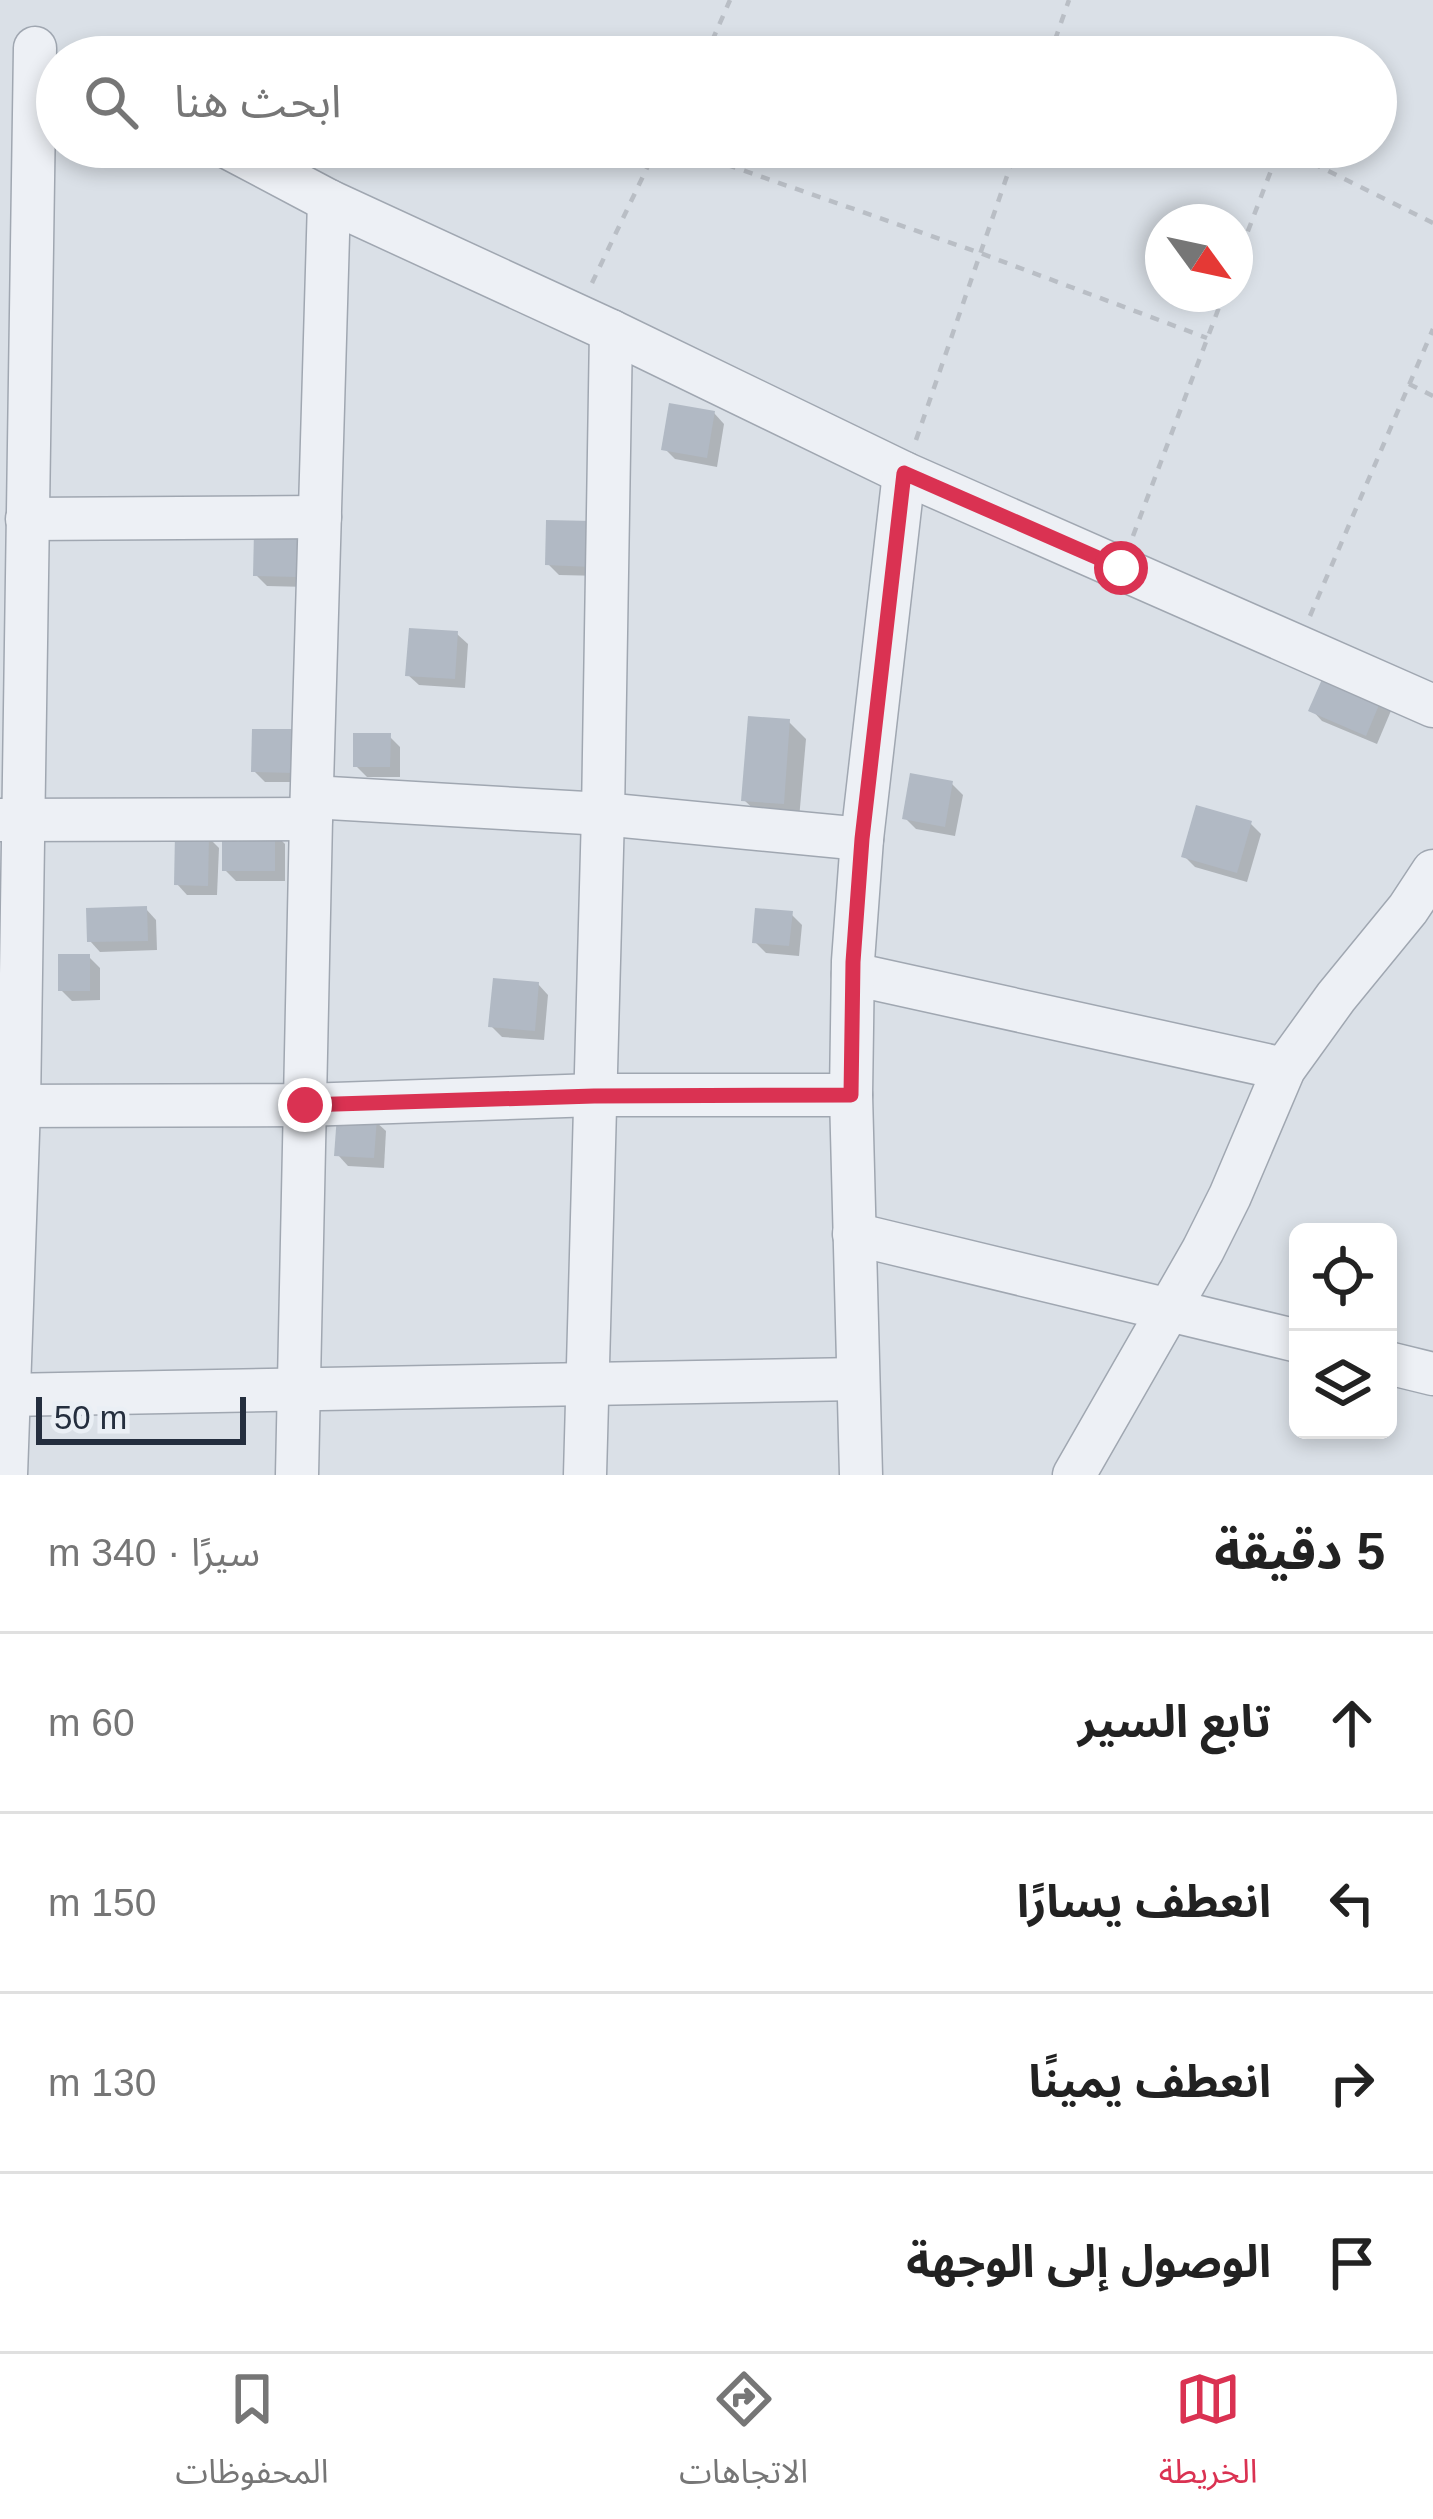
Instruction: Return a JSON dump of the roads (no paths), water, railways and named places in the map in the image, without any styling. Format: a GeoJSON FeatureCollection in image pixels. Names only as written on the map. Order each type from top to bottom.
{"type":"FeatureCollection","features":[{"type":"Feature","properties":{"kind":"street"},"geometry":{"type":"LineString","coordinates":[[6,1475],[11,820],[27,519],[16,224],[31,47]]}},
{"type":"Feature","properties":{"kind":"street"},"geometry":{"type":"LineString","coordinates":[[266,168],[904,473],[1433,706]]}},
{"type":"Feature","properties":{"kind":"street"},"geometry":{"type":"LineString","coordinates":[[297,1475],[329,201]]}},
{"type":"Feature","properties":{"kind":"street"},"geometry":{"type":"LineString","coordinates":[[585,1475],[603,814],[594,323]]}},
{"type":"Feature","properties":{"kind":"street"},"geometry":{"type":"LineString","coordinates":[[861,1475],[851,1095],[853,974],[862,839],[904,473]]}},
{"type":"Feature","properties":{"kind":"street"},"geometry":{"type":"LineString","coordinates":[[27,519],[320,517]]}},
{"type":"Feature","properties":{"kind":"street"},"geometry":{"type":"LineString","coordinates":[[11,820],[312,808],[603,814],[862,839]]}},
{"type":"Feature","properties":{"kind":"street"},"geometry":{"type":"LineString","coordinates":[[1075,1475],[1203,1250],[1284,1069],[1433,871]]}},
{"type":"Feature","properties":{"kind":"street"},"geometry":{"type":"LineString","coordinates":[[853,974],[1284,1069]]}},
{"type":"Feature","properties":{"kind":"street"},"geometry":{"type":"LineString","coordinates":[[9,1106],[851,1095]]}},
{"type":"Feature","properties":{"kind":"street"},"geometry":{"type":"LineString","coordinates":[[854,1234],[1289,1339]]}},
{"type":"Feature","properties":{"kind":"street"},"geometry":{"type":"LineString","coordinates":[[1397,1365],[1433,1374]]}},
{"type":"Feature","properties":{"kind":"street"},"geometry":{"type":"LineString","coordinates":[[7,1394],[857,1379]]}}]}
